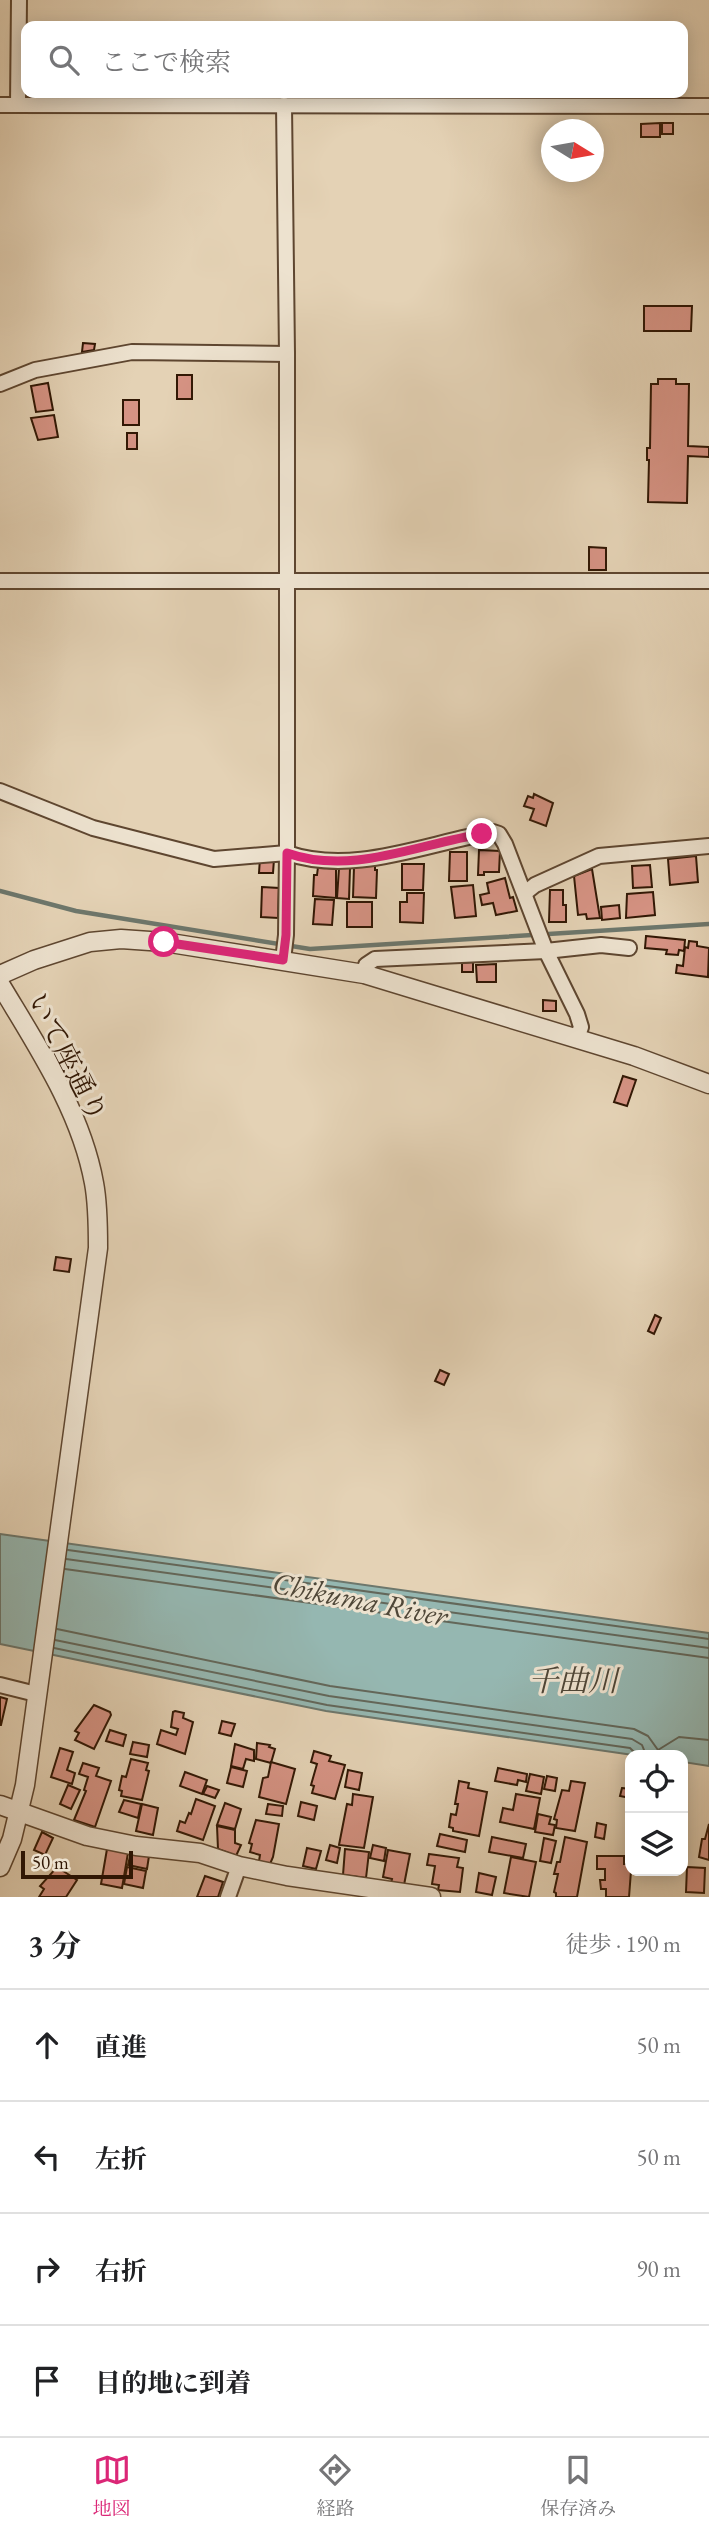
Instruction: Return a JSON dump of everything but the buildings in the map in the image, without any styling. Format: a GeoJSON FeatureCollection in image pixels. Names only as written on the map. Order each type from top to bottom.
{"type":"FeatureCollection","features":[{"type":"Feature","properties":{"kind":"street"},"geometry":{"type":"LineString","coordinates":[[18,105],[19,0]]}},
{"type":"Feature","properties":{"kind":"street"},"geometry":{"type":"LineString","coordinates":[[0,105],[709,106]]}},
{"type":"Feature","properties":{"kind":"street"},"geometry":{"type":"LineString","coordinates":[[284,105],[287,354],[287,853],[284,949]]}},
{"type":"Feature","properties":{"kind":"street"},"geometry":{"type":"LineString","coordinates":[[0,384],[35,370],[132,352],[287,354]]}},
{"type":"Feature","properties":{"kind":"street"},"geometry":{"type":"LineString","coordinates":[[0,581],[709,581]]}},
{"type":"Feature","properties":{"kind":"street"},"geometry":{"type":"LineString","coordinates":[[0,791],[93,828],[214,859],[287,853],[298,857],[341,861],[366,860],[493,831],[499,834],[505,844],[542,941],[577,1014],[581,1027],[577,1038]]}},
{"type":"Feature","properties":{"kind":"street"},"geometry":{"type":"LineString","coordinates":[[525,893],[535,885],[599,856],[709,846]]}},
{"type":"Feature","properties":{"kind":"street"},"geometry":{"type":"LineString","coordinates":[[0,975],[90,942],[121,939],[284,949],[634,1056],[709,1084]]}},
{"type":"Feature","properties":{"kind":"street"},"geometry":{"type":"LineString","coordinates":[[364,974],[366,965],[375,959],[542,941],[629,947]]}},
{"type":"Feature","properties":{"kind":"street","name":"いて座通り"},"geometry":{"type":"LineString","coordinates":[[0,984],[79,1127],[94,1183],[98,1248],[37,1687]]}},
{"type":"Feature","properties":{"kind":"street"},"geometry":{"type":"LineString","coordinates":[[0,1685],[37,1687],[20,1814],[0,1867]]}},
{"type":"Feature","properties":{"kind":"street"},"geometry":{"type":"LineString","coordinates":[[0,1805],[87,1836],[136,1846],[200,1853],[239,1866],[297,1878],[431,1897]]}},
{"type":"Feature","properties":{"kind":"street"},"geometry":{"type":"LineString","coordinates":[[228,1897],[239,1866]]}},
{"type":"Feature","properties":{"kind":"water","name":"千曲川"},"geometry":{"type":"Polygon","coordinates":[[[0,1534],[709,1633],[709,1766],[688,1763],[688,1750],[625,1750],[625,1754],[326,1711],[0,1644],[0,1534]]]}},
{"type":"Feature","properties":{"kind":"waterway"},"geometry":{"type":"LineString","coordinates":[[0,891],[76,911],[310,949],[709,924]]}},
{"type":"Feature","properties":{"kind":"route"},"geometry":{"type":"LineString","coordinates":[[164,942],[283,960],[287,853],[298,857],[341,861],[366,860],[482,834]]}},
{"type":"Feature","properties":{"kind":"water label","name":"Chikuma River"},"geometry":{"type":"Point","coordinates":[360,1599]}}]}
